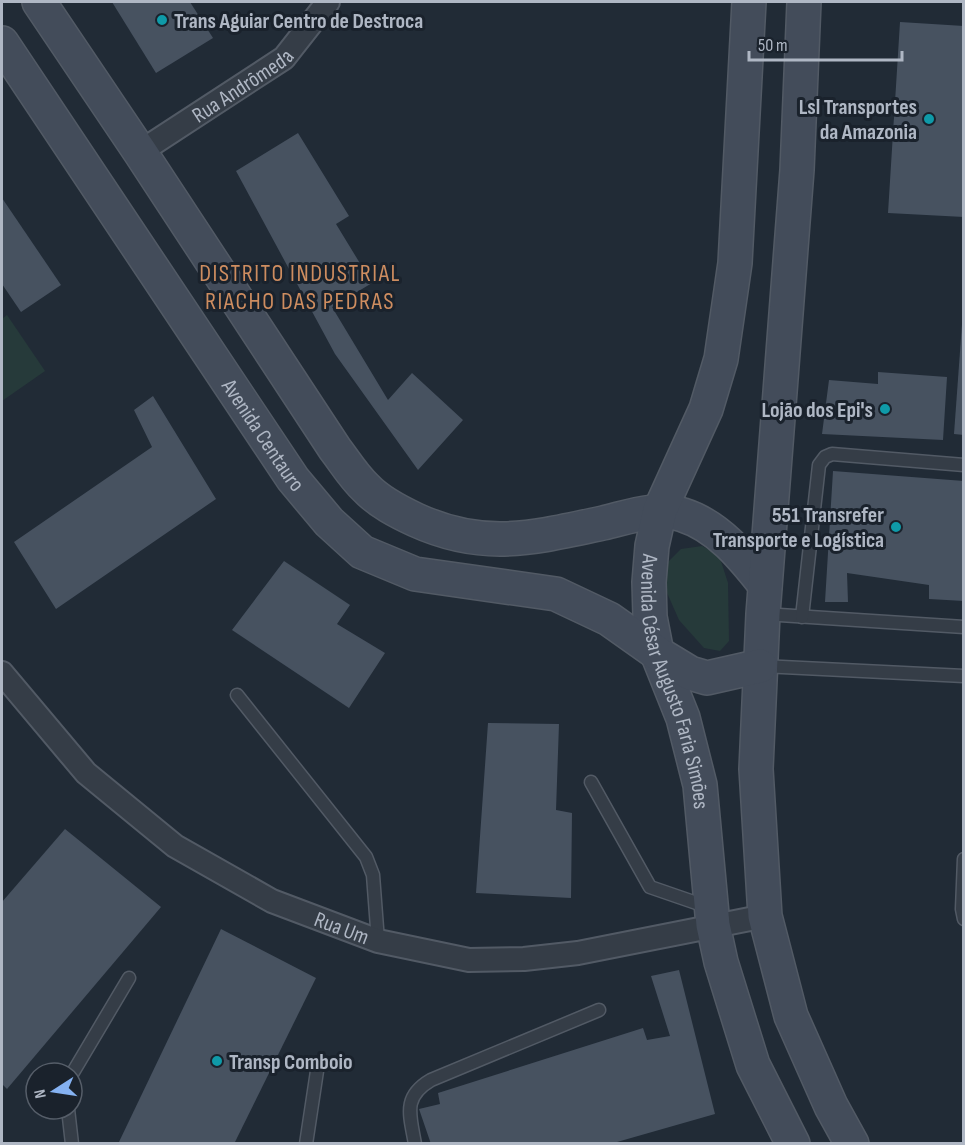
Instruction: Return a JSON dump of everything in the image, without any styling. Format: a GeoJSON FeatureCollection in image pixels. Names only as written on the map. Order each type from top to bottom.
{"type":"FeatureCollection","features":[{"type":"Feature","properties":{"kind":"street"},"geometry":{"type":"LineString","coordinates":[[39,2],[334,449],[366,489],[399,512],[432,527],[478,539],[507,540],[544,536],[660,510],[682,514],[703,524],[747,562],[764,600]]}},
{"type":"Feature","properties":{"kind":"street","name":"Rua Andrômeda"},"geometry":{"type":"LineString","coordinates":[[140,152],[284,58],[328,2]]}},
{"type":"Feature","properties":{"kind":"street","name":"Avenida César Augusto Faria Simões"},"geometry":{"type":"LineString","coordinates":[[749,2],[735,263],[721,359],[706,409],[660,510],[652,546],[649,582],[650,617],[657,653],[683,718],[700,785],[712,917],[721,962],[753,1065],[794,1143]]}},
{"type":"Feature","properties":{"kind":"street"},"geometry":{"type":"LineString","coordinates":[[804,2],[797,170],[764,600],[756,769],[765,916],[791,1016],[831,1106],[852,1143]]}},
{"type":"Feature","properties":{"kind":"street","name":"Avenida Centauro"},"geometry":{"type":"LineString","coordinates":[[2,43],[293,479],[329,522],[362,552],[416,574],[556,594],[609,619],[690,673],[707,678],[760,666]]}},
{"type":"Feature","properties":{"kind":"street","name":"Rua Um"},"geometry":{"type":"LineString","coordinates":[[2,673],[86,773],[175,846],[272,901],[378,941],[468,960],[524,959],[578,953],[712,917],[765,916]]}},
{"type":"Feature","properties":{"kind":"lane"},"geometry":{"type":"LineString","coordinates":[[802,617],[819,465],[825,457],[832,454],[963,465]]}},
{"type":"Feature","properties":{"kind":"lane"},"geometry":{"type":"LineString","coordinates":[[764,600],[802,617],[963,627]]}},
{"type":"Feature","properties":{"kind":"lane"},"geometry":{"type":"LineString","coordinates":[[760,666],[963,676]]}},
{"type":"Feature","properties":{"kind":"lane"},"geometry":{"type":"LineString","coordinates":[[237,694],[366,857],[373,875],[378,941]]}},
{"type":"Feature","properties":{"kind":"lane"},"geometry":{"type":"LineString","coordinates":[[591,782],[650,886],[712,917]]}},
{"type":"Feature","properties":{"kind":"lane"},"geometry":{"type":"LineString","coordinates":[[963,859],[963,919]]}},
{"type":"Feature","properties":{"kind":"lane"},"geometry":{"type":"LineString","coordinates":[[80,1061],[129,978]]}},
{"type":"Feature","properties":{"kind":"lane"},"geometry":{"type":"LineString","coordinates":[[415,1143],[410,1111],[412,1099],[419,1088],[431,1080],[599,1010]]}},
{"type":"Feature","properties":{"kind":"lane"},"geometry":{"type":"LineString","coordinates":[[306,1143],[317,1071]]}},
{"type":"Feature","properties":{"kind":"lane"},"geometry":{"type":"LineString","coordinates":[[69,1121],[72,1143]]}},
{"type":"Feature","properties":{"kind":"green space"},"geometry":{"type":"Polygon","coordinates":[[[7,315],[45,371],[2,401],[2,319],[7,315]]]}},
{"type":"Feature","properties":{"kind":"green space"},"geometry":{"type":"Polygon","coordinates":[[[702,546],[719,555],[728,583],[729,641],[720,651],[704,648],[679,620],[664,586],[668,562],[681,549],[702,546]]]}},
{"type":"Feature","properties":{"kind":"building","name":"Trans Aguiar Centro de Destroca"},"geometry":{"type":"Polygon","coordinates":[[[112,2],[190,2],[213,38],[156,73],[112,2]]]}},
{"type":"Feature","properties":{"kind":"building","name":"Lsl Transportes da Amazonia"},"geometry":{"type":"Polygon","coordinates":[[[900,22],[964,26],[964,217],[888,213],[900,22]]]}},
{"type":"Feature","properties":{"kind":"building"},"geometry":{"type":"Polygon","coordinates":[[[298,133],[349,216],[336,224],[372,283],[332,307],[388,400],[412,373],[463,420],[418,470],[335,354],[236,171],[298,133]]]}},
{"type":"Feature","properties":{"kind":"building"},"geometry":{"type":"Polygon","coordinates":[[[2,198],[61,285],[21,312],[2,284],[2,198]]]}},
{"type":"Feature","properties":{"kind":"building"},"geometry":{"type":"Polygon","coordinates":[[[962,324],[964,325],[964,435],[954,434],[962,324]]]}},
{"type":"Feature","properties":{"kind":"building","name":"Lojão dos Epi's"},"geometry":{"type":"Polygon","coordinates":[[[878,372],[947,377],[943,440],[822,434],[829,380],[878,384],[878,372]]]}},
{"type":"Feature","properties":{"kind":"building"},"geometry":{"type":"Polygon","coordinates":[[[153,396],[216,499],[56,609],[14,542],[152,447],[134,410],[153,396]]]}},
{"type":"Feature","properties":{"kind":"building","name":"551 Transrefer Transporte e Logística"},"geometry":{"type":"Polygon","coordinates":[[[833,471],[964,481],[964,601],[929,599],[929,585],[847,573],[848,602],[825,602],[833,471]]]}},
{"type":"Feature","properties":{"kind":"building"},"geometry":{"type":"Polygon","coordinates":[[[284,561],[350,605],[337,624],[385,653],[349,708],[232,630],[284,561]]]}},
{"type":"Feature","properties":{"kind":"building"},"geometry":{"type":"Polygon","coordinates":[[[488,723],[559,724],[556,810],[572,813],[571,898],[476,893],[488,723]]]}},
{"type":"Feature","properties":{"kind":"building"},"geometry":{"type":"Polygon","coordinates":[[[65,829],[161,907],[31,1061],[24,1061],[24,1069],[7,1089],[2,1084],[2,902],[65,829]]]}},
{"type":"Feature","properties":{"kind":"building","name":"Transp Comboio"},"geometry":{"type":"Polygon","coordinates":[[[221,929],[316,978],[234,1144],[118,1144],[221,929]]]}},
{"type":"Feature","properties":{"kind":"building"},"geometry":{"type":"Polygon","coordinates":[[[679,970],[715,1114],[610,1144],[431,1144],[419,1109],[440,1104],[438,1093],[643,1028],[647,1040],[670,1036],[651,976],[679,970]]]}},
{"type":"Feature","properties":{"kind":"place","name":"Trans Aguiar Centro de Destroca"},"geometry":{"type":"Point","coordinates":[162,20]}},
{"type":"Feature","properties":{"kind":"place","name":"Lsl Transportes da Amazonia"},"geometry":{"type":"Point","coordinates":[929,119]}},
{"type":"Feature","properties":{"kind":"place","name":"Lojão dos Epi's"},"geometry":{"type":"Point","coordinates":[885,409]}},
{"type":"Feature","properties":{"kind":"place","name":"551 Transrefer Transporte e Logística"},"geometry":{"type":"Point","coordinates":[896,527]}},
{"type":"Feature","properties":{"kind":"place","name":"Transp Comboio"},"geometry":{"type":"Point","coordinates":[217,1061]}},
{"type":"Feature","properties":{"kind":"district","name":"DISTRITO INDUSTRIAL RIACHO DAS PEDRAS"},"geometry":{"type":"Point","coordinates":[300,287]}}]}
